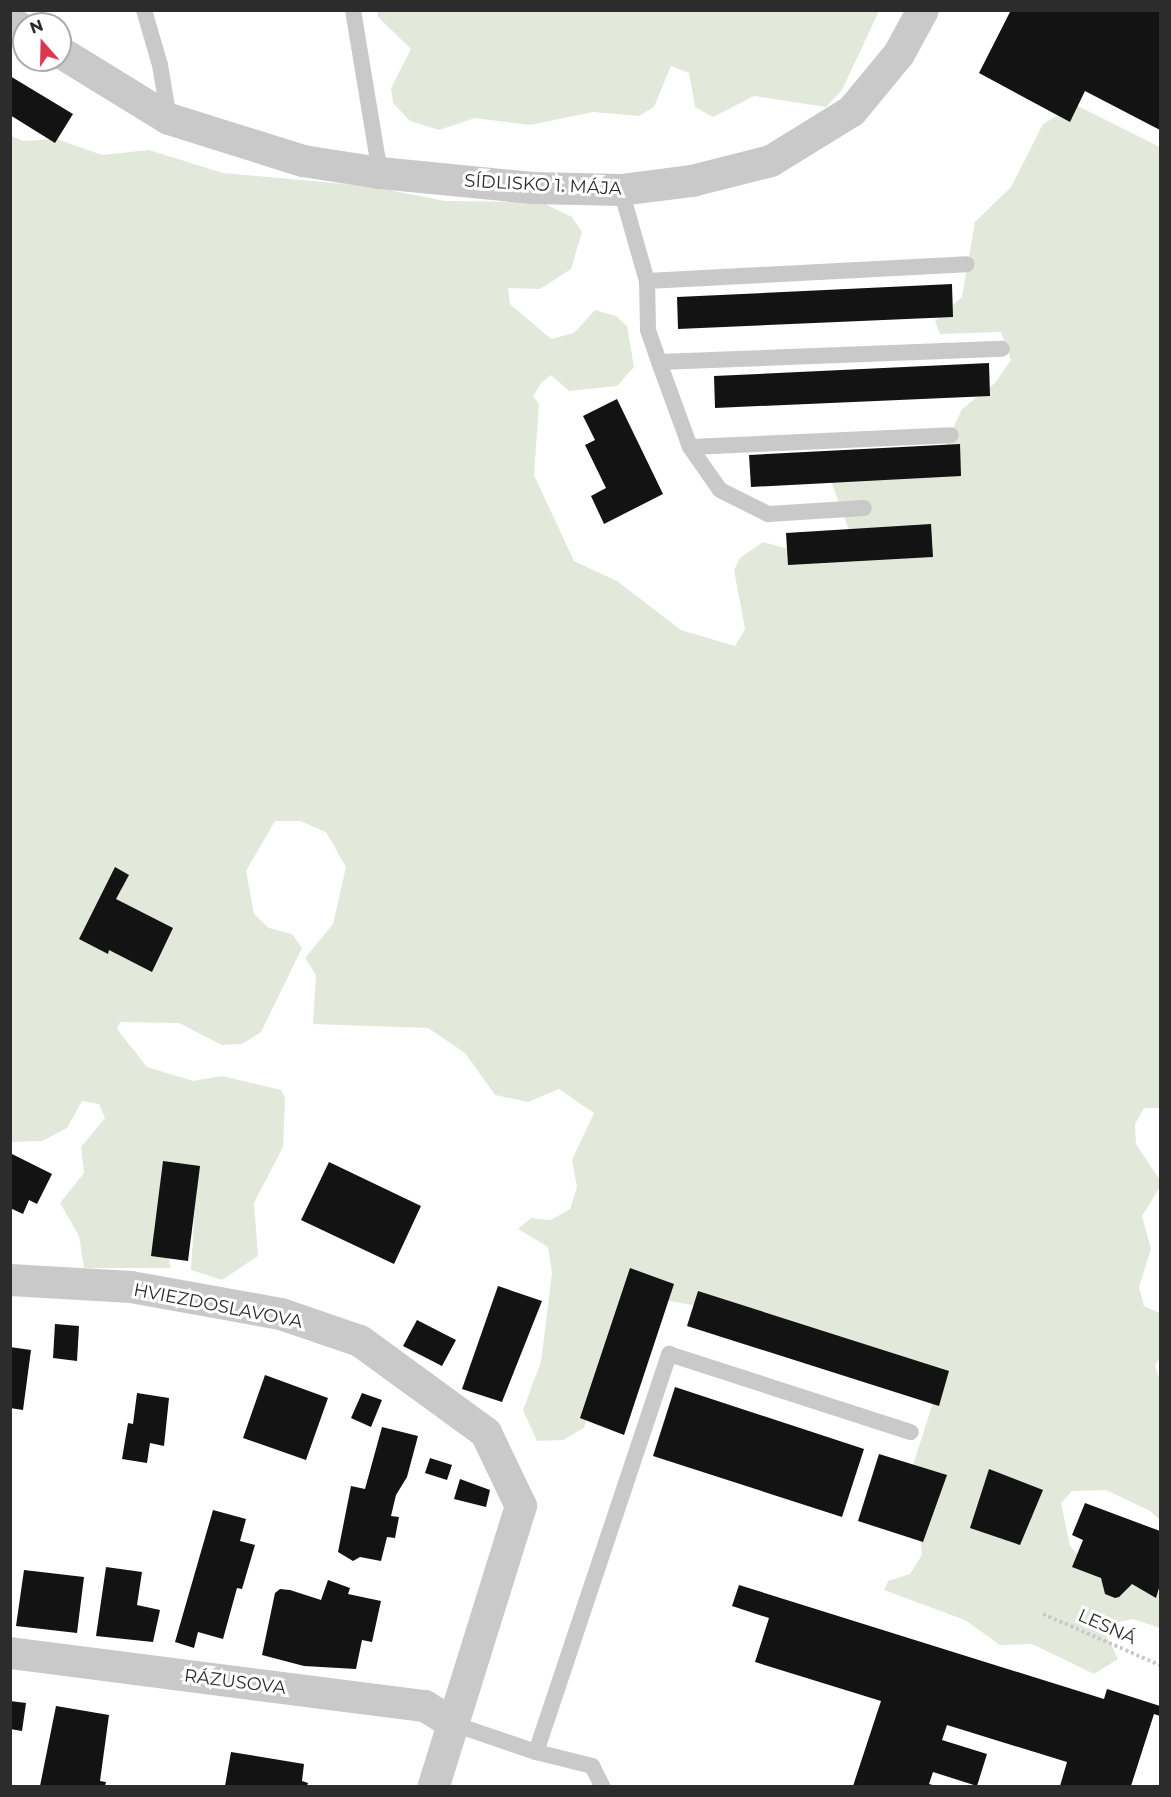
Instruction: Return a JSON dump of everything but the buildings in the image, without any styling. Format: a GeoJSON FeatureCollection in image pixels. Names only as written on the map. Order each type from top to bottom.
{"type":"FeatureCollection","features":[{"type":"Feature","properties":{"kind":"street","name":"SÍDLISKO 1. MÁJA"},"geometry":{"type":"LineString","coordinates":[[72,59],[169,119],[303,160],[380,173],[533,188],[621,190],[692,181],[771,161],[852,111],[899,54],[923,10]]}},
{"type":"Feature","properties":{"kind":"street","name":"HVIEZDOSLAVOVA"},"geometry":{"type":"LineString","coordinates":[[10,1280],[131,1287],[281,1314],[360,1341],[486,1433],[521,1506],[434,1786]]}},
{"type":"Feature","properties":{"kind":"street","name":"RÁZUSOVA"},"geometry":{"type":"LineString","coordinates":[[10,1653],[425,1706],[454,1724]]}},
{"type":"Feature","properties":{"kind":"lane"},"geometry":{"type":"LineString","coordinates":[[144,10],[160,65],[169,119]]}},
{"type":"Feature","properties":{"kind":"lane"},"geometry":{"type":"LineString","coordinates":[[353,10],[380,173]]}},
{"type":"Feature","properties":{"kind":"lane"},"geometry":{"type":"LineString","coordinates":[[621,190],[647,281],[648,330],[658,362],[690,447],[720,490],[768,514],[864,508]]}},
{"type":"Feature","properties":{"kind":"lane"},"geometry":{"type":"LineString","coordinates":[[647,281],[967,264]]}},
{"type":"Feature","properties":{"kind":"lane"},"geometry":{"type":"LineString","coordinates":[[658,362],[1002,349]]}},
{"type":"Feature","properties":{"kind":"lane"},"geometry":{"type":"LineString","coordinates":[[690,447],[951,435]]}},
{"type":"Feature","properties":{"kind":"lane"},"geometry":{"type":"LineString","coordinates":[[536,1752],[669,1354],[911,1432]]}},
{"type":"Feature","properties":{"kind":"lane"},"geometry":{"type":"LineString","coordinates":[[454,1724],[536,1752],[592,1766],[602,1786]]}},
{"type":"Feature","properties":{"kind":"path","name":"LESNÁ"},"geometry":{"type":"LineString","coordinates":[[1044,1614],[1161,1665]]}},
{"type":"Feature","properties":{"kind":"green space"},"geometry":{"type":"Polygon","coordinates":[[[379,10],[879,11],[842,90],[826,107],[754,96],[713,117],[695,107],[689,73],[671,66],[654,107],[639,116],[593,112],[530,125],[475,118],[439,130],[410,121],[393,103],[391,88],[411,49],[377,16],[379,10]]]}},
{"type":"Feature","properties":{"kind":"green space"},"geometry":{"type":"Polygon","coordinates":[[[1076,105],[1160,147],[1160,1108],[1144,1108],[1135,1124],[1136,1144],[1160,1180],[1160,1187],[1142,1216],[1151,1249],[1139,1287],[1144,1306],[1160,1313],[1160,1357],[1155,1366],[1160,1381],[1160,1520],[1150,1511],[1106,1490],[1072,1491],[1061,1503],[1070,1546],[1093,1570],[1160,1593],[1160,1628],[1133,1619],[1115,1623],[1107,1636],[1118,1659],[1094,1674],[1032,1644],[1000,1645],[965,1620],[884,1590],[888,1581],[910,1574],[922,1555],[913,1465],[932,1406],[924,1386],[722,1310],[639,1296],[620,1310],[584,1428],[563,1440],[537,1441],[523,1410],[541,1362],[552,1273],[548,1247],[518,1229],[531,1218],[551,1220],[570,1209],[577,1187],[572,1160],[594,1113],[559,1089],[528,1102],[495,1095],[465,1053],[428,1028],[313,1024],[316,975],[305,958],[333,924],[346,867],[326,832],[300,821],[275,821],[246,871],[254,914],[269,928],[292,934],[302,948],[261,1032],[242,1044],[222,1045],[179,1023],[120,1022],[117,1029],[147,1067],[193,1081],[222,1076],[281,1090],[285,1098],[283,1147],[254,1203],[258,1256],[222,1280],[191,1270],[195,1205],[157,1216],[171,1268],[84,1268],[79,1236],[60,1203],[84,1173],[81,1147],[105,1118],[99,1104],[82,1101],[67,1128],[42,1141],[11,1142],[10,135],[23,141],[57,139],[102,155],[149,150],[223,173],[368,186],[445,201],[541,202],[572,217],[582,232],[571,269],[540,289],[508,288],[510,304],[551,339],[574,333],[595,310],[616,316],[627,326],[634,367],[617,386],[569,391],[551,375],[541,383],[533,396],[539,404],[534,475],[574,561],[617,581],[681,630],[735,646],[745,629],[734,570],[740,558],[763,542],[822,558],[849,530],[831,481],[935,468],[962,409],[995,383],[1011,360],[1001,332],[940,334],[935,321],[962,297],[975,222],[1011,187],[1043,124],[1076,105]]]}}]}
